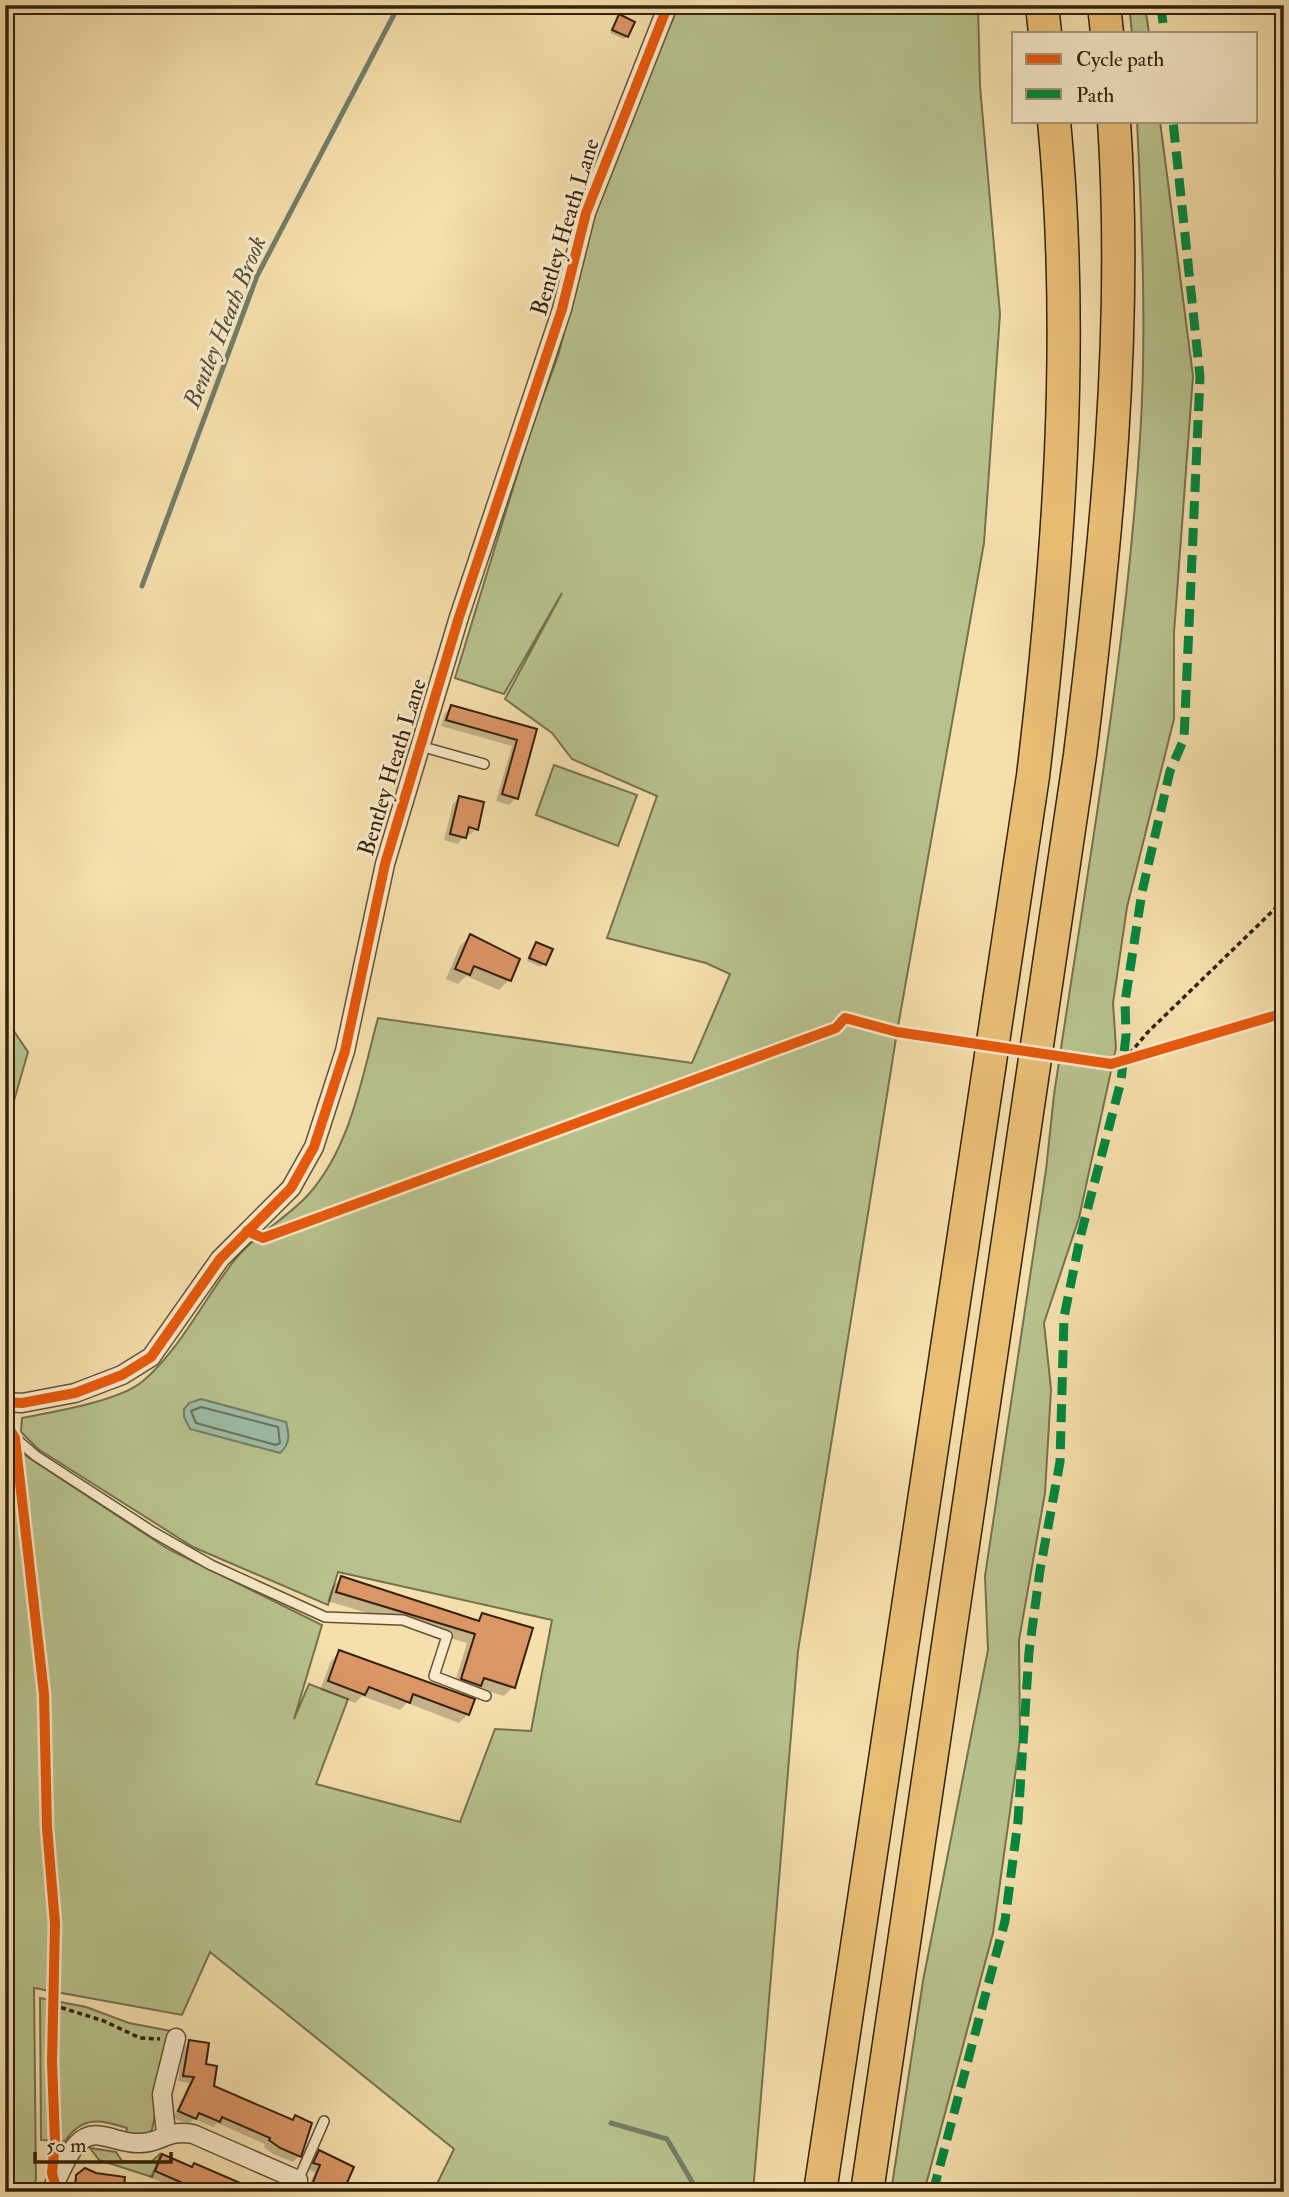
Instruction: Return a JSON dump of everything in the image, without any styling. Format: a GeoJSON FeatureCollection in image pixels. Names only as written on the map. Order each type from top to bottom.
{"type":"FeatureCollection","features":[{"type":"Feature","properties":{"kind":"highway"},"geometry":{"type":"LineString","coordinates":[[1042,5],[1045,32]]}},
{"type":"Feature","properties":{"kind":"highway"},"geometry":{"type":"LineString","coordinates":[[1104,5],[1107,32]]}},
{"type":"Feature","properties":{"kind":"highway"},"geometry":{"type":"LineString","coordinates":[[820,2192],[1031,789],[1045,673],[1057,539],[1063,361],[1062,252],[1054,122]]}},
{"type":"Feature","properties":{"kind":"highway"},"geometry":{"type":"LineString","coordinates":[[867,2192],[1080,755],[1104,564],[1117,344],[1118,228],[1114,122]]}},
{"type":"Feature","properties":{"kind":"street","name":"Bentley Heath Lane"},"geometry":{"type":"LineString","coordinates":[[5,1402],[22,1403],[75,1393],[122,1375],[151,1357],[219,1259],[291,1188],[326,1120],[345,1051],[385,864],[459,617],[562,309],[586,213],[668,5]]}},
{"type":"Feature","properties":{"kind":"street"},"geometry":{"type":"LineString","coordinates":[[166,2134],[162,2094],[176,2038]]}},
{"type":"Feature","properties":{"kind":"street"},"geometry":{"type":"LineString","coordinates":[[53,2188],[75,2146],[88,2135],[142,2143],[154,2141],[176,2131],[193,2134],[296,2186]]}},
{"type":"Feature","properties":{"kind":"lane"},"geometry":{"type":"LineString","coordinates":[[420,746],[484,764]]}},
{"type":"Feature","properties":{"kind":"lane"},"geometry":{"type":"LineString","coordinates":[[5,1422],[15,1438],[36,1456],[153,1532],[211,1565],[302,1609],[325,1617],[403,1620],[447,1636],[434,1676],[485,1696]]}},
{"type":"Feature","properties":{"kind":"lane"},"geometry":{"type":"LineString","coordinates":[[296,2186],[324,2121]]}},
{"type":"Feature","properties":{"kind":"path"},"geometry":{"type":"LineString","coordinates":[[1124,1060],[1148,1032],[1284,900]]}},
{"type":"Feature","properties":{"kind":"path"},"geometry":{"type":"LineString","coordinates":[[247,1231],[263,1238],[836,1028],[845,1018],[897,1032],[1111,1064],[1284,1013]]}},
{"type":"Feature","properties":{"kind":"path"},"geometry":{"type":"LineString","coordinates":[[15,1438],[44,1693],[47,1827],[55,1924],[55,2141]]}},
{"type":"Feature","properties":{"kind":"path"},"geometry":{"type":"LineString","coordinates":[[53,2006],[104,2021],[140,2038],[176,2038]]}},
{"type":"Feature","properties":{"kind":"shaded area"},"geometry":{"type":"Polygon","coordinates":[[[679,5],[978,5],[980,86],[1000,314],[984,543],[897,1032],[798,1651],[753,2192],[433,2192],[454,2149],[210,1952],[182,2015],[34,1988],[36,2180],[28,2192],[5,2192],[5,1442],[168,1549],[322,1625],[294,1719],[309,1684],[348,1699],[316,1784],[460,1822],[495,1729],[531,1731],[552,1620],[338,1572],[328,1605],[193,1547],[38,1449],[21,1432],[22,1418],[103,1400],[132,1388],[157,1368],[233,1262],[299,1204],[323,1176],[353,1111],[378,1018],[692,1063],[730,974],[706,963],[607,938],[657,796],[572,759],[552,733],[505,699],[562,593],[504,694],[455,678],[532,426],[558,356],[593,221],[644,85],[679,5]]]}},
{"type":"Feature","properties":{"kind":"shaded area"},"geometry":{"type":"Polygon","coordinates":[[[1129,5],[1145,5],[1149,32],[1132,32],[1129,5]]]}},
{"type":"Feature","properties":{"kind":"shaded area"},"geometry":{"type":"Polygon","coordinates":[[[1137,122],[1160,122],[1193,376],[1174,633],[1174,719],[1127,907],[1113,1003],[1116,1048],[1079,1218],[1044,1323],[1051,1389],[1045,1493],[1019,1640],[1020,1740],[993,1933],[924,2192],[891,2192],[923,1981],[988,1650],[985,1576],[1115,686],[1134,521],[1140,438],[1143,359],[1137,122]]]}},
{"type":"Feature","properties":{"kind":"shaded area"},"geometry":{"type":"Polygon","coordinates":[[[554,765],[637,795],[618,846],[536,815],[554,765]]]}},
{"type":"Feature","properties":{"kind":"shaded area"},"geometry":{"type":"Polygon","coordinates":[[[5,1018],[28,1052],[5,1132],[5,1018]]]}},
{"type":"Feature","properties":{"kind":"shaded area"},"geometry":{"type":"Polygon","coordinates":[[[40,1998],[86,2007],[129,2023],[171,2031],[152,2130],[145,2136],[126,2133],[127,2128],[117,2125],[93,2122],[78,2127],[65,2141],[41,2140],[40,1998]]]}},
{"type":"Feature","properties":{"kind":"shaded area"},"geometry":{"type":"Polygon","coordinates":[[[90,2148],[116,2152],[122,2161],[151,2162],[161,2153],[152,2177],[99,2160],[90,2148]]]}},
{"type":"Feature","properties":{"kind":"water"},"geometry":{"type":"Polygon","coordinates":[[[201,1399],[286,1422],[286,1446],[280,1453],[190,1429],[184,1417],[184,1409],[189,1403],[201,1399]]]}},
{"type":"Feature","properties":{"kind":"building"},"geometry":{"type":"Polygon","coordinates":[[[619,14],[635,22],[628,37],[612,30],[619,14]]]}},
{"type":"Feature","properties":{"kind":"building"},"geometry":{"type":"Polygon","coordinates":[[[451,705],[537,729],[518,799],[502,794],[517,740],[446,720],[451,705]]]}},
{"type":"Feature","properties":{"kind":"building"},"geometry":{"type":"Polygon","coordinates":[[[459,796],[484,802],[478,830],[469,827],[466,838],[450,834],[459,796]]]}},
{"type":"Feature","properties":{"kind":"building"},"geometry":{"type":"Polygon","coordinates":[[[470,934],[520,959],[511,981],[474,966],[470,975],[455,969],[470,934]]]}},
{"type":"Feature","properties":{"kind":"building"},"geometry":{"type":"Polygon","coordinates":[[[536,942],[553,949],[546,965],[529,958],[536,942]]]}},
{"type":"Feature","properties":{"kind":"building"},"geometry":{"type":"Polygon","coordinates":[[[341,1576],[479,1621],[482,1613],[533,1628],[515,1688],[484,1678],[481,1686],[461,1679],[475,1634],[336,1592],[341,1576]]]}},
{"type":"Feature","properties":{"kind":"building"},"geometry":{"type":"Polygon","coordinates":[[[339,1650],[475,1699],[469,1715],[413,1694],[410,1703],[369,1687],[365,1695],[328,1681],[339,1650]]]}},
{"type":"Feature","properties":{"kind":"building"},"geometry":{"type":"Polygon","coordinates":[[[189,2040],[209,2043],[206,2064],[217,2066],[214,2086],[293,2120],[295,2115],[312,2123],[301,2157],[280,2148],[269,2140],[270,2138],[222,2117],[220,2122],[199,2113],[196,2119],[178,2111],[194,2077],[183,2076],[189,2040]]]}},
{"type":"Feature","properties":{"kind":"building"},"geometry":{"type":"Polygon","coordinates":[[[319,2150],[354,2167],[343,2192],[309,2192],[320,2165],[313,2163],[319,2150]]]}},
{"type":"Feature","properties":{"kind":"building"},"geometry":{"type":"Polygon","coordinates":[[[162,2154],[192,2167],[194,2163],[261,2192],[190,2192],[192,2187],[155,2171],[162,2154]]]}},
{"type":"Feature","properties":{"kind":"building"},"geometry":{"type":"Polygon","coordinates":[[[85,2168],[96,2173],[125,2177],[123,2192],[75,2190],[76,2175],[85,2168]]]}},
{"type":"Feature","properties":{"kind":"waterway","name":"Bentley Heath Brook"},"geometry":{"type":"LineString","coordinates":[[142,586],[257,276],[399,5]]}},
{"type":"Feature","properties":{"kind":"waterway"},"geometry":{"type":"LineString","coordinates":[[611,2123],[667,2139],[698,2192]]}},
{"type":"Feature","properties":{"kind":"marked path"},"geometry":{"type":"LineString","coordinates":[[1161,5],[1164,32]]}},
{"type":"Feature","properties":{"kind":"marked path"},"geometry":{"type":"LineString","coordinates":[[933,2192],[1005,1921],[1018,1821],[1029,1652],[1040,1570],[1060,1462],[1064,1317],[1081,1234],[1121,1081],[1126,1035],[1125,1002],[1142,892],[1170,771],[1184,739],[1200,377],[1173,122]]}},
{"type":"Feature","properties":{"kind":"cycle path"},"geometry":{"type":"LineString","coordinates":[[5,1402],[22,1403],[75,1393],[122,1375],[151,1357],[220,1259],[291,1188],[314,1147],[345,1051],[385,864],[459,617],[562,309],[586,213],[668,5]]}},
{"type":"Feature","properties":{"kind":"cycle path"},"geometry":{"type":"LineString","coordinates":[[247,1231],[263,1238],[836,1028],[845,1018],[897,1032],[1111,1064],[1284,1013]]}},
{"type":"Feature","properties":{"kind":"cycle path"},"geometry":{"type":"LineString","coordinates":[[5,1422],[15,1438],[44,1694],[47,1827],[55,1924],[52,2062],[55,2141],[52,2173],[55,2184],[50,2192]]}}]}
